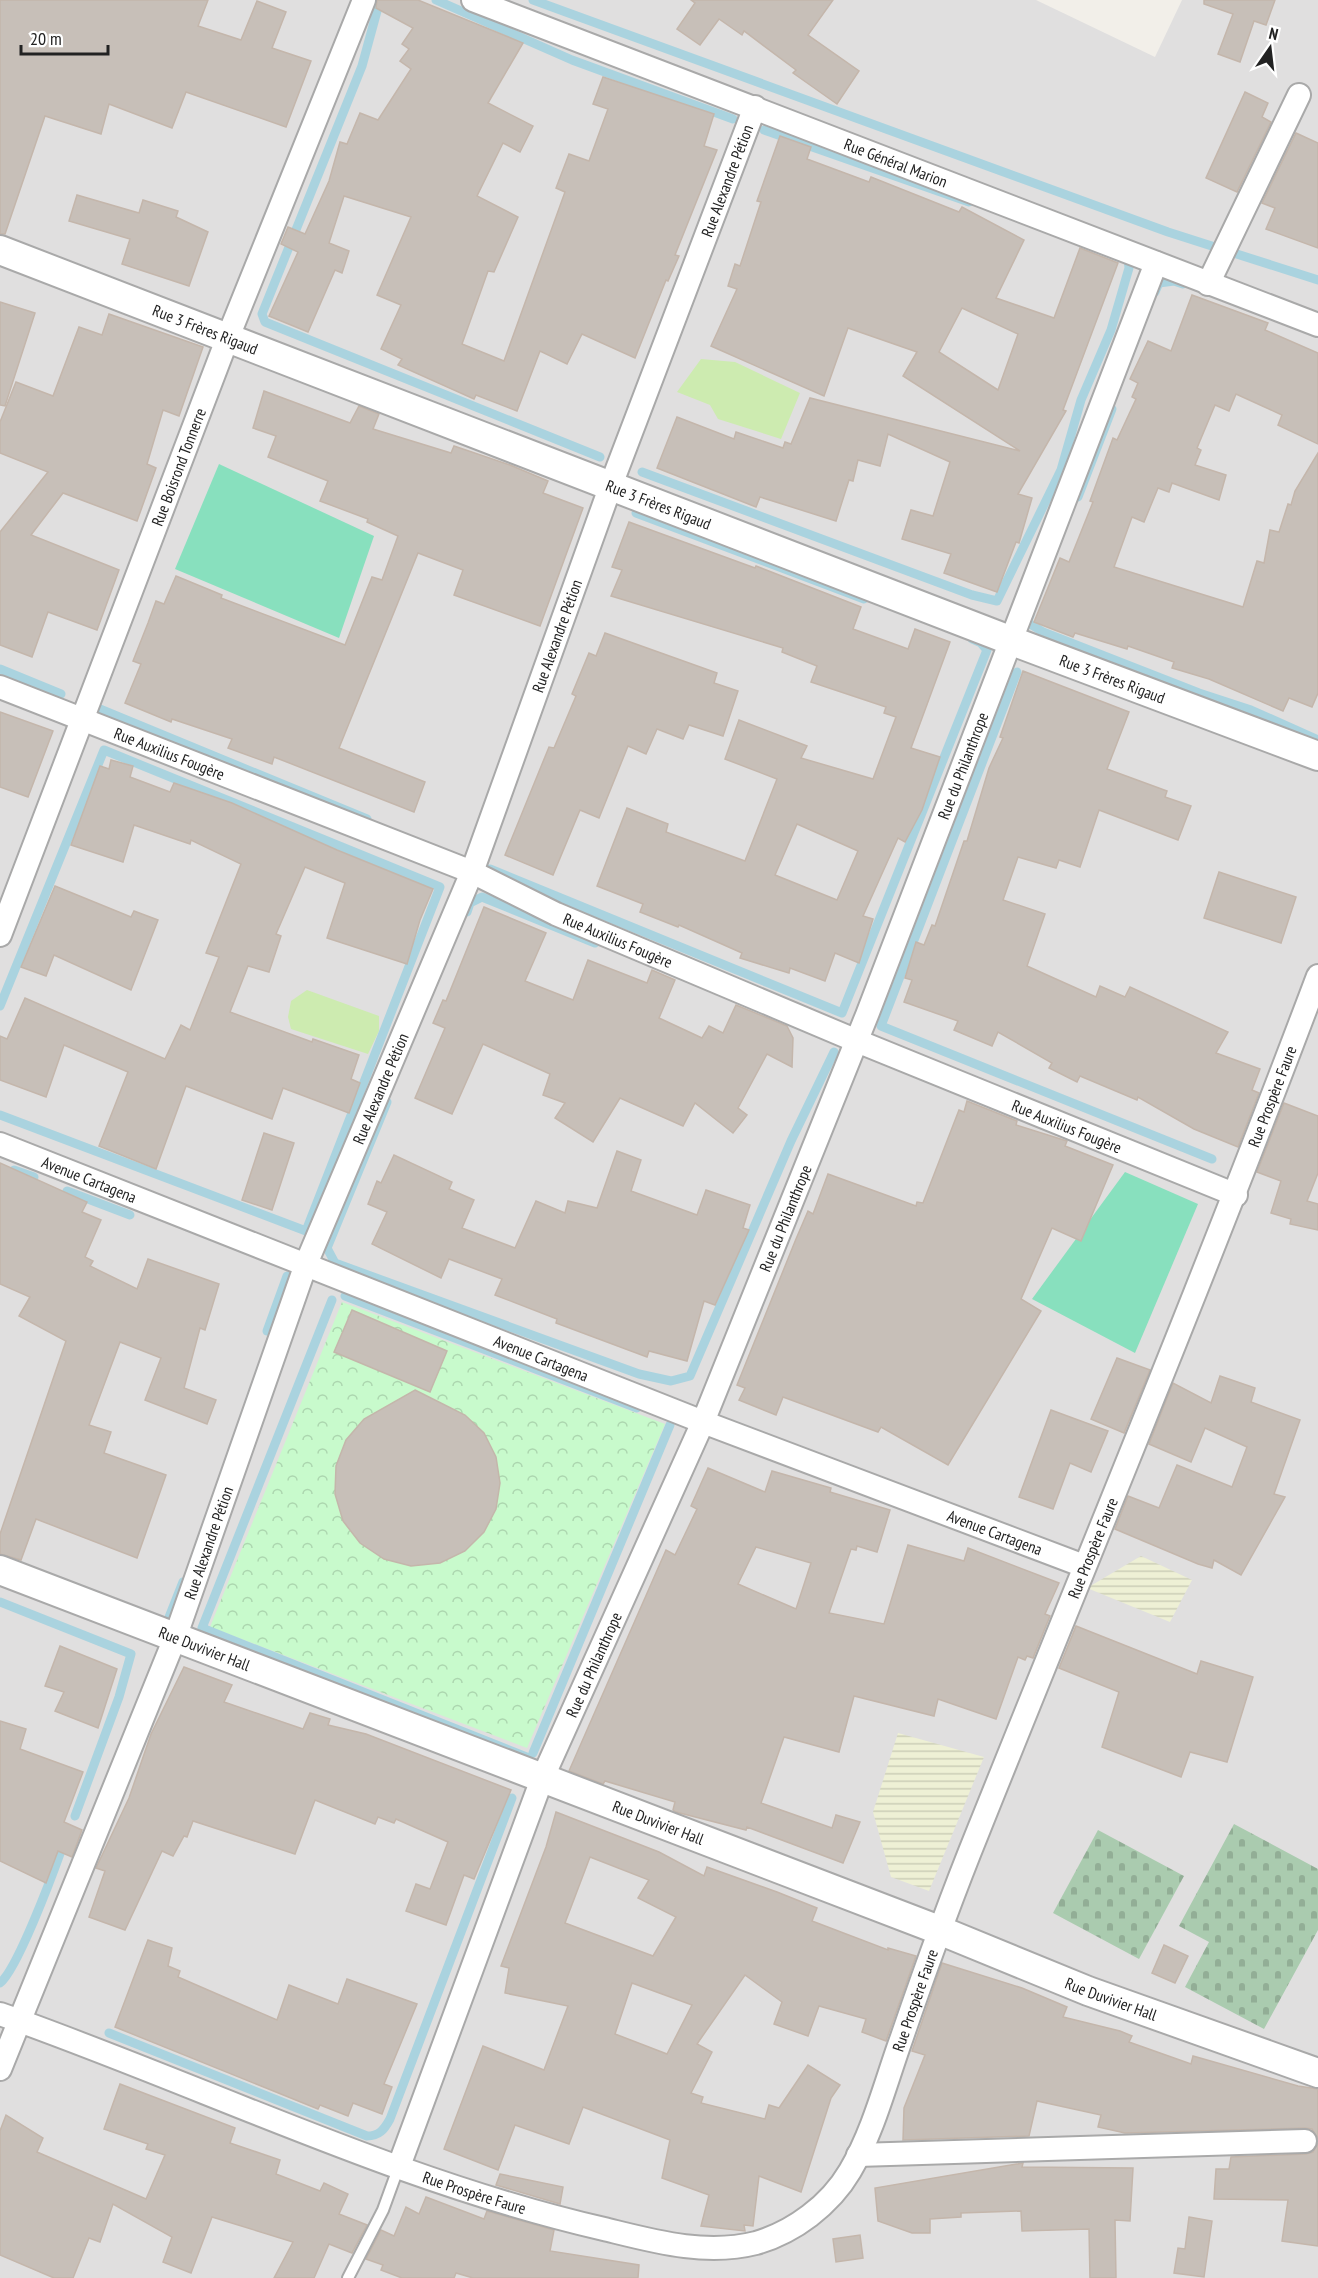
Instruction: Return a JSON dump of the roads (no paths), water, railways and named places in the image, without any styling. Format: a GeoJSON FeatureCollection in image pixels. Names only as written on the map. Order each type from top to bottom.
{"type":"FeatureCollection","features":[{"type":"Feature","properties":{"kind":"street","name":"Rue Boisrond Tonnerre"},"geometry":{"type":"LineString","coordinates":[[0,935],[228,337],[364,0]]}},
{"type":"Feature","properties":{"kind":"street","name":"Rue Général Marion"},"geometry":{"type":"LineString","coordinates":[[473,0],[1318,325]]}},
{"type":"Feature","properties":{"kind":"street"},"geometry":{"type":"LineString","coordinates":[[1208,284],[1299,95]]}},
{"type":"Feature","properties":{"kind":"street","name":"Rue Alexandre Pétion"},"geometry":{"type":"LineString","coordinates":[[0,2069],[10,2017],[175,1638],[306,1264],[472,872],[611,485],[755,107]]}},
{"type":"Feature","properties":{"kind":"street","name":"Rue 3 Frères Rigaud"},"geometry":{"type":"LineString","coordinates":[[0,250],[1012,642],[1318,756]]}},
{"type":"Feature","properties":{"kind":"street","name":"Rue du Philanthrope"},"geometry":{"type":"LineString","coordinates":[[399,2166],[542,1779],[703,1422],[857,1041],[1156,263]]}},
{"type":"Feature","properties":{"kind":"street","name":"Rue Auxilius Fougère"},"geometry":{"type":"LineString","coordinates":[[0,687],[472,872],[556,915],[857,1041],[1236,1194]]}},
{"type":"Feature","properties":{"kind":"street","name":"Rue Prospère Faure"},"geometry":{"type":"LineString","coordinates":[[10,2017],[399,2166],[534,2213],[671,2245],[715,2248],[753,2244],[784,2233],[824,2205],[848,2175],[858,2155],[939,1930],[1236,1194],[1318,976]]}},
{"type":"Feature","properties":{"kind":"street","name":"Avenue Cartagena"},"geometry":{"type":"LineString","coordinates":[[0,1144],[703,1422],[1084,1566]]}},
{"type":"Feature","properties":{"kind":"street","name":"Rue Duvivier Hall"},"geometry":{"type":"LineString","coordinates":[[0,1570],[939,1930],[1088,1991],[1318,2073]]}},
{"type":"Feature","properties":{"kind":"street"},"geometry":{"type":"LineString","coordinates":[[858,2155],[1305,2140]]}},
{"type":"Feature","properties":{"kind":"lane"},"geometry":{"type":"LineString","coordinates":[[348,2278],[383,2210],[399,2166]]}},
{"type":"Feature","properties":{"kind":"waterway"},"geometry":{"type":"LineString","coordinates":[[380,0],[362,66],[262,314],[265,322],[600,457]]}},
{"type":"Feature","properties":{"kind":"waterway"},"geometry":{"type":"LineString","coordinates":[[436,0],[572,60],[733,119]]}},
{"type":"Feature","properties":{"kind":"waterway"},"geometry":{"type":"LineString","coordinates":[[533,0],[1168,232],[1318,280]]}},
{"type":"Feature","properties":{"kind":"waterway"},"geometry":{"type":"LineString","coordinates":[[764,130],[969,202]]}},
{"type":"Feature","properties":{"kind":"waterway"},"geometry":{"type":"LineString","coordinates":[[642,472],[972,595],[997,601],[1061,470],[1081,400],[1111,330],[1129,268],[1128,258],[1123,257]]}},
{"type":"Feature","properties":{"kind":"waterway"},"geometry":{"type":"LineString","coordinates":[[1155,292],[1159,283],[1174,281],[1183,284]]}},
{"type":"Feature","properties":{"kind":"waterway"},"geometry":{"type":"LineString","coordinates":[[1078,497],[1112,409]]}},
{"type":"Feature","properties":{"kind":"waterway"},"geometry":{"type":"LineString","coordinates":[[636,513],[864,599]]}},
{"type":"Feature","properties":{"kind":"waterway"},"geometry":{"type":"LineString","coordinates":[[1030,615],[1027,622],[1043,632],[1199,693],[1251,710],[1318,740]]}},
{"type":"Feature","properties":{"kind":"waterway"},"geometry":{"type":"LineString","coordinates":[[490,869],[842,1013],[987,650],[981,643],[972,639]]}},
{"type":"Feature","properties":{"kind":"waterway"},"geometry":{"type":"LineString","coordinates":[[0,669],[61,694]]}},
{"type":"Feature","properties":{"kind":"waterway"},"geometry":{"type":"LineString","coordinates":[[1017,672],[881,1026],[1212,1159]]}},
{"type":"Feature","properties":{"kind":"waterway"},"geometry":{"type":"LineString","coordinates":[[95,707],[367,819]]}},
{"type":"Feature","properties":{"kind":"waterway"},"geometry":{"type":"LineString","coordinates":[[0,1006],[104,750],[440,887],[306,1231],[0,1115]]}},
{"type":"Feature","properties":{"kind":"waterway"},"geometry":{"type":"LineString","coordinates":[[467,912],[470,903],[482,897],[595,943]]}},
{"type":"Feature","properties":{"kind":"waterway"},"geometry":{"type":"LineString","coordinates":[[387,1102],[327,1248],[335,1263],[639,1374],[671,1381],[690,1376],[791,1141],[834,1052]]}},
{"type":"Feature","properties":{"kind":"waterway"},"geometry":{"type":"LineString","coordinates":[[14,1170],[34,1177]]}},
{"type":"Feature","properties":{"kind":"waterway"},"geometry":{"type":"LineString","coordinates":[[67,1191],[130,1215]]}},
{"type":"Feature","properties":{"kind":"waterway"},"geometry":{"type":"LineString","coordinates":[[267,1331],[287,1276]]}},
{"type":"Feature","properties":{"kind":"waterway"},"geometry":{"type":"LineString","coordinates":[[345,1296],[637,1408]]}},
{"type":"Feature","properties":{"kind":"waterway"},"geometry":{"type":"LineString","coordinates":[[332,1300],[202,1628],[529,1758]]}},
{"type":"Feature","properties":{"kind":"waterway"},"geometry":{"type":"LineString","coordinates":[[533,1753],[670,1425]]}},
{"type":"Feature","properties":{"kind":"waterway"},"geometry":{"type":"LineString","coordinates":[[164,1630],[183,1582]]}},
{"type":"Feature","properties":{"kind":"waterway"},"geometry":{"type":"LineString","coordinates":[[0,1602],[131,1654],[119,1697],[75,1816]]}},
{"type":"Feature","properties":{"kind":"waterway"},"geometry":{"type":"LineString","coordinates":[[109,2033],[367,2136],[378,2134],[390,2119],[512,1798]]}},
{"type":"Feature","properties":{"kind":"waterway"},"geometry":{"type":"LineString","coordinates":[[0,1983],[7,1975],[24,1942],[61,1851]]}}]}
